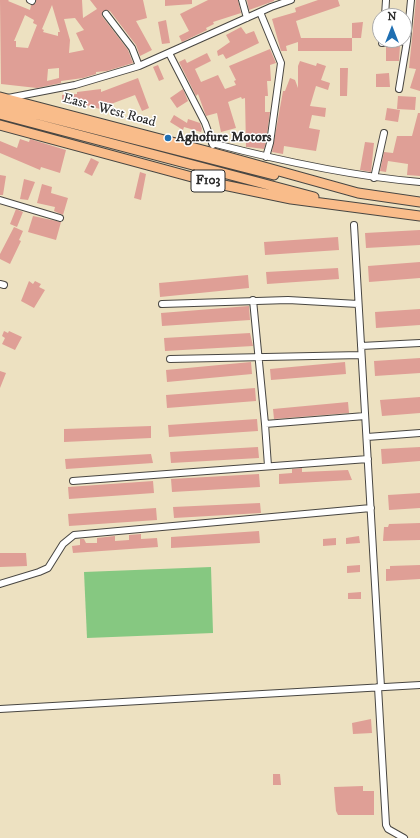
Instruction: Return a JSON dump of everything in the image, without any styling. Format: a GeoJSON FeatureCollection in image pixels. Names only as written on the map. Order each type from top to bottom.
{"type":"FeatureCollection","features":[{"type":"Feature","properties":{"kind":"main road","name":"East - West Road"},"geometry":{"type":"LineString","coordinates":[[1,99],[214,153],[358,193],[420,202]]}},
{"type":"Feature","properties":{"kind":"main road"},"geometry":{"type":"LineString","coordinates":[[1,99],[352,207]]}},
{"type":"Feature","properties":{"kind":"main road"},"geometry":{"type":"LineString","coordinates":[[0,114],[248,175],[358,193]]}},
{"type":"Feature","properties":{"kind":"main road","name":"F103"},"geometry":{"type":"LineString","coordinates":[[0,125],[214,183],[291,199],[420,216]]}},
{"type":"Feature","properties":{"kind":"street"},"geometry":{"type":"LineString","coordinates":[[242,0],[247,18]]}},
{"type":"Feature","properties":{"kind":"street"},"geometry":{"type":"LineString","coordinates":[[268,0],[271,7]]}},
{"type":"Feature","properties":{"kind":"street"},"geometry":{"type":"LineString","coordinates":[[1,99],[75,86],[139,66],[271,7],[291,0]]}},
{"type":"Feature","properties":{"kind":"street"},"geometry":{"type":"LineString","coordinates":[[260,12],[281,63],[270,143],[266,157]]}},
{"type":"Feature","properties":{"kind":"street"},"geometry":{"type":"LineString","coordinates":[[106,14],[132,48],[139,66]]}},
{"type":"Feature","properties":{"kind":"street"},"geometry":{"type":"LineString","coordinates":[[399,89],[406,48]]}},
{"type":"Feature","properties":{"kind":"street"},"geometry":{"type":"LineString","coordinates":[[169,53],[212,143],[214,153]]}},
{"type":"Feature","properties":{"kind":"street"},"geometry":{"type":"LineString","coordinates":[[374,178],[384,133]]}},
{"type":"Feature","properties":{"kind":"street"},"geometry":{"type":"LineString","coordinates":[[212,143],[317,168],[374,178],[420,182]]}},
{"type":"Feature","properties":{"kind":"street"},"geometry":{"type":"LineString","coordinates":[[0,200],[60,218]]}},
{"type":"Feature","properties":{"kind":"street"},"geometry":{"type":"LineString","coordinates":[[354,225],[371,508],[386,825],[388,829],[404,838]]}},
{"type":"Feature","properties":{"kind":"street"},"geometry":{"type":"LineString","coordinates":[[253,300],[268,466]]}},
{"type":"Feature","properties":{"kind":"street"},"geometry":{"type":"LineString","coordinates":[[162,304],[288,300],[358,304]]}},
{"type":"Feature","properties":{"kind":"street"},"geometry":{"type":"LineString","coordinates":[[361,346],[420,343]]}},
{"type":"Feature","properties":{"kind":"street"},"geometry":{"type":"LineString","coordinates":[[170,359],[362,355]]}},
{"type":"Feature","properties":{"kind":"street"},"geometry":{"type":"LineString","coordinates":[[265,424],[366,416]]}},
{"type":"Feature","properties":{"kind":"street"},"geometry":{"type":"LineString","coordinates":[[367,437],[420,433]]}},
{"type":"Feature","properties":{"kind":"street"},"geometry":{"type":"LineString","coordinates":[[72,481],[368,459]]}},
{"type":"Feature","properties":{"kind":"street"},"geometry":{"type":"LineString","coordinates":[[0,584],[48,568],[63,544],[74,535],[371,508]]}},
{"type":"Feature","properties":{"kind":"street"},"geometry":{"type":"LineString","coordinates":[[0,709],[420,685]]}},
{"type":"Feature","properties":{"kind":"green space"},"geometry":{"type":"Polygon","coordinates":[[[211,567],[213,633],[87,638],[84,572],[211,567]]]}},
{"type":"Feature","properties":{"kind":"building"},"geometry":{"type":"Polygon","coordinates":[[[0,0],[9,0],[8,1],[30,10],[31,5],[36,3],[36,0],[82,0],[83,18],[97,9],[90,0],[143,0],[147,18],[136,21],[152,50],[140,56],[136,45],[110,11],[105,10],[102,13],[102,16],[128,50],[133,63],[107,71],[96,72],[96,74],[83,78],[61,81],[61,83],[37,88],[1,84],[0,0]],[[52,5],[42,29],[44,30],[43,32],[58,36],[58,32],[60,32],[52,5]],[[25,15],[14,41],[16,41],[16,47],[28,48],[37,25],[33,23],[34,20],[25,15]],[[75,18],[64,19],[70,40],[69,53],[84,50],[76,33],[84,30],[75,18]],[[59,68],[48,69],[47,81],[59,78],[59,68]]]}},
{"type":"Feature","properties":{"kind":"building"},"geometry":{"type":"Polygon","coordinates":[[[165,0],[192,0],[192,4],[165,6],[165,0]]]}},
{"type":"Feature","properties":{"kind":"building"},"geometry":{"type":"Polygon","coordinates":[[[208,0],[238,0],[241,13],[213,22],[214,24],[206,28],[207,30],[182,42],[179,36],[189,31],[180,14],[208,0]]]}},
{"type":"Feature","properties":{"kind":"building"},"geometry":{"type":"Polygon","coordinates":[[[247,0],[274,0],[274,1],[249,10],[247,0]]]}},
{"type":"Feature","properties":{"kind":"building"},"geometry":{"type":"Polygon","coordinates":[[[318,0],[338,0],[340,6],[296,21],[301,38],[352,38],[352,51],[298,51],[298,42],[286,46],[287,51],[281,51],[272,19],[296,12],[295,8],[318,0]]]}},
{"type":"Feature","properties":{"kind":"building"},"geometry":{"type":"Polygon","coordinates":[[[416,0],[420,0],[420,91],[410,88],[416,69],[409,68],[416,0]]]}},
{"type":"Feature","properties":{"kind":"building"},"geometry":{"type":"Polygon","coordinates":[[[166,20],[170,43],[162,44],[158,22],[166,20]]]}},
{"type":"Feature","properties":{"kind":"building"},"geometry":{"type":"Polygon","coordinates":[[[363,22],[361,38],[352,38],[352,23],[363,22]]]}},
{"type":"Feature","properties":{"kind":"building"},"geometry":{"type":"Polygon","coordinates":[[[241,27],[246,34],[254,31],[259,43],[226,59],[223,54],[218,56],[217,51],[230,42],[226,35],[241,27]]]}},
{"type":"Feature","properties":{"kind":"building"},"geometry":{"type":"Polygon","coordinates":[[[386,48],[400,48],[399,61],[386,61],[386,48]]]}},
{"type":"Feature","properties":{"kind":"building"},"geometry":{"type":"Polygon","coordinates":[[[270,49],[276,63],[270,65],[271,81],[267,81],[268,96],[265,96],[265,112],[270,112],[266,142],[264,149],[246,147],[245,98],[242,99],[241,97],[228,102],[236,128],[221,132],[217,113],[206,116],[198,94],[196,96],[179,62],[185,59],[187,63],[207,53],[211,61],[195,69],[201,82],[218,75],[225,89],[236,85],[234,81],[236,80],[229,66],[270,49]]]}},
{"type":"Feature","properties":{"kind":"building"},"geometry":{"type":"Polygon","coordinates":[[[300,61],[316,66],[317,63],[326,66],[321,80],[330,83],[328,90],[316,86],[310,106],[326,108],[325,117],[312,115],[309,128],[320,130],[316,151],[284,146],[283,154],[272,152],[283,91],[285,91],[290,78],[295,80],[298,88],[298,66],[300,61]]]}},
{"type":"Feature","properties":{"kind":"building"},"geometry":{"type":"Polygon","coordinates":[[[158,65],[164,79],[159,81],[153,67],[158,65]]]}},
{"type":"Feature","properties":{"kind":"building"},"geometry":{"type":"Polygon","coordinates":[[[340,68],[348,68],[347,96],[340,96],[340,68]]]}},
{"type":"Feature","properties":{"kind":"building"},"geometry":{"type":"Polygon","coordinates":[[[389,73],[390,87],[376,87],[376,74],[389,73]]]}},
{"type":"Feature","properties":{"kind":"building"},"geometry":{"type":"Polygon","coordinates":[[[138,78],[149,108],[142,111],[135,95],[103,107],[104,110],[74,102],[62,103],[62,95],[77,94],[77,92],[101,89],[101,92],[138,78]]]}},
{"type":"Feature","properties":{"kind":"building"},"geometry":{"type":"Polygon","coordinates":[[[183,89],[188,101],[177,108],[170,98],[183,89]]]}},
{"type":"Feature","properties":{"kind":"building"},"geometry":{"type":"Polygon","coordinates":[[[398,96],[416,97],[415,110],[397,109],[398,96]]]}},
{"type":"Feature","properties":{"kind":"building"},"geometry":{"type":"Polygon","coordinates":[[[387,108],[400,110],[398,122],[385,120],[387,108]]]}},
{"type":"Feature","properties":{"kind":"building"},"geometry":{"type":"Polygon","coordinates":[[[418,113],[420,113],[420,176],[407,175],[408,164],[388,161],[386,172],[380,171],[384,152],[393,153],[397,136],[412,136],[418,113]]]}},
{"type":"Feature","properties":{"kind":"building"},"geometry":{"type":"Polygon","coordinates":[[[174,115],[187,123],[188,119],[200,123],[202,129],[201,132],[184,127],[183,130],[170,122],[174,115]]]}},
{"type":"Feature","properties":{"kind":"building"},"geometry":{"type":"Polygon","coordinates":[[[20,139],[29,142],[30,139],[66,150],[60,173],[41,167],[40,170],[0,153],[0,141],[17,148],[20,139]]]}},
{"type":"Feature","properties":{"kind":"building"},"geometry":{"type":"Polygon","coordinates":[[[365,142],[374,143],[371,172],[360,170],[365,142]]]}},
{"type":"Feature","properties":{"kind":"building"},"geometry":{"type":"Polygon","coordinates":[[[91,158],[99,162],[92,176],[84,172],[91,158]]]}},
{"type":"Feature","properties":{"kind":"building"},"geometry":{"type":"Polygon","coordinates":[[[140,172],[146,174],[141,200],[134,198],[140,172]]]}},
{"type":"Feature","properties":{"kind":"building"},"geometry":{"type":"Polygon","coordinates":[[[0,175],[6,176],[3,195],[0,195],[0,175]]]}},
{"type":"Feature","properties":{"kind":"building"},"geometry":{"type":"Polygon","coordinates":[[[24,179],[35,182],[28,200],[20,199],[24,179]]]}},
{"type":"Feature","properties":{"kind":"building"},"geometry":{"type":"Polygon","coordinates":[[[42,184],[52,187],[51,193],[68,198],[63,215],[54,211],[55,207],[37,203],[42,184]]]}},
{"type":"Feature","properties":{"kind":"building"},"geometry":{"type":"Polygon","coordinates":[[[16,209],[23,212],[17,227],[10,224],[16,209]]]}},
{"type":"Feature","properties":{"kind":"building"},"geometry":{"type":"Polygon","coordinates":[[[33,216],[61,222],[56,240],[28,232],[33,216]]]}},
{"type":"Feature","properties":{"kind":"building"},"geometry":{"type":"Polygon","coordinates":[[[14,227],[23,231],[19,240],[21,241],[10,264],[0,259],[0,254],[14,227]]]}},
{"type":"Feature","properties":{"kind":"building"},"geometry":{"type":"Polygon","coordinates":[[[420,230],[420,245],[366,248],[365,233],[420,230]]]}},
{"type":"Feature","properties":{"kind":"building"},"geometry":{"type":"Polygon","coordinates":[[[338,237],[339,250],[265,255],[264,242],[338,237]]]}},
{"type":"Feature","properties":{"kind":"building"},"geometry":{"type":"Polygon","coordinates":[[[420,262],[420,278],[369,282],[368,266],[420,262]]]}},
{"type":"Feature","properties":{"kind":"building"},"geometry":{"type":"Polygon","coordinates":[[[338,268],[339,279],[267,284],[266,272],[338,268]]]}},
{"type":"Feature","properties":{"kind":"building"},"geometry":{"type":"Polygon","coordinates":[[[248,275],[249,288],[160,297],[159,283],[248,275]]]}},
{"type":"Feature","properties":{"kind":"building"},"geometry":{"type":"Polygon","coordinates":[[[29,281],[33,284],[35,281],[41,284],[39,287],[45,290],[34,308],[21,301],[29,281]]]}},
{"type":"Feature","properties":{"kind":"building"},"geometry":{"type":"Polygon","coordinates":[[[249,306],[250,320],[162,326],[161,313],[249,306]]]}},
{"type":"Feature","properties":{"kind":"building"},"geometry":{"type":"Polygon","coordinates":[[[420,309],[420,325],[376,328],[375,312],[420,309]]]}},
{"type":"Feature","properties":{"kind":"building"},"geometry":{"type":"Polygon","coordinates":[[[4,331],[8,333],[9,331],[22,337],[15,350],[2,344],[5,338],[2,336],[4,331]]]}},
{"type":"Feature","properties":{"kind":"building"},"geometry":{"type":"Polygon","coordinates":[[[250,333],[253,346],[165,351],[164,338],[250,333]]]}},
{"type":"Feature","properties":{"kind":"building"},"geometry":{"type":"Polygon","coordinates":[[[420,358],[420,373],[375,376],[374,361],[420,358]]]}},
{"type":"Feature","properties":{"kind":"building"},"geometry":{"type":"Polygon","coordinates":[[[251,362],[252,374],[167,382],[166,370],[251,362]]]}},
{"type":"Feature","properties":{"kind":"building"},"geometry":{"type":"Polygon","coordinates":[[[345,362],[346,374],[271,380],[270,369],[345,362]]]}},
{"type":"Feature","properties":{"kind":"building"},"geometry":{"type":"Polygon","coordinates":[[[0,371],[6,373],[0,388],[0,371]]]}},
{"type":"Feature","properties":{"kind":"building"},"geometry":{"type":"Polygon","coordinates":[[[255,388],[256,401],[167,408],[166,395],[255,388]]]}},
{"type":"Feature","properties":{"kind":"building"},"geometry":{"type":"Polygon","coordinates":[[[420,397],[420,413],[382,416],[380,400],[420,397]]]}},
{"type":"Feature","properties":{"kind":"building"},"geometry":{"type":"Polygon","coordinates":[[[348,402],[349,413],[274,419],[273,409],[348,402]]]}},
{"type":"Feature","properties":{"kind":"building"},"geometry":{"type":"Polygon","coordinates":[[[257,419],[258,431],[169,437],[168,425],[257,419]]]}},
{"type":"Feature","properties":{"kind":"building"},"geometry":{"type":"Polygon","coordinates":[[[151,426],[151,438],[64,442],[64,429],[151,426]]]}},
{"type":"Feature","properties":{"kind":"building"},"geometry":{"type":"Polygon","coordinates":[[[258,447],[259,458],[171,463],[170,452],[258,447]]]}},
{"type":"Feature","properties":{"kind":"building"},"geometry":{"type":"Polygon","coordinates":[[[420,447],[420,461],[382,464],[381,449],[420,447]]]}},
{"type":"Feature","properties":{"kind":"building"},"geometry":{"type":"Polygon","coordinates":[[[151,454],[153,463],[66,469],[65,459],[151,454]]]}},
{"type":"Feature","properties":{"kind":"building"},"geometry":{"type":"Polygon","coordinates":[[[302,468],[302,472],[348,470],[352,480],[279,484],[279,474],[292,473],[292,469],[302,468]]]}},
{"type":"Feature","properties":{"kind":"building"},"geometry":{"type":"Polygon","coordinates":[[[259,474],[260,487],[172,492],[171,479],[259,474]]]}},
{"type":"Feature","properties":{"kind":"building"},"geometry":{"type":"Polygon","coordinates":[[[153,481],[154,493],[69,499],[68,487],[153,481]]]}},
{"type":"Feature","properties":{"kind":"building"},"geometry":{"type":"Polygon","coordinates":[[[420,493],[420,508],[389,510],[388,495],[420,493]]]}},
{"type":"Feature","properties":{"kind":"building"},"geometry":{"type":"Polygon","coordinates":[[[260,503],[261,513],[174,518],[173,507],[260,503]]]}},
{"type":"Feature","properties":{"kind":"building"},"geometry":{"type":"Polygon","coordinates":[[[156,508],[157,520],[69,526],[68,514],[156,508]]]}},
{"type":"Feature","properties":{"kind":"building"},"geometry":{"type":"Polygon","coordinates":[[[420,523],[420,540],[383,541],[384,527],[388,527],[389,524],[420,523]]]}},
{"type":"Feature","properties":{"kind":"building"},"geometry":{"type":"Polygon","coordinates":[[[259,531],[260,543],[171,548],[171,537],[259,531]]]}},
{"type":"Feature","properties":{"kind":"building"},"geometry":{"type":"Polygon","coordinates":[[[141,534],[141,539],[157,538],[158,547],[73,553],[72,546],[80,545],[80,539],[84,539],[86,543],[97,543],[97,538],[115,536],[115,541],[129,540],[129,535],[141,534]]]}},
{"type":"Feature","properties":{"kind":"building"},"geometry":{"type":"Polygon","coordinates":[[[359,536],[360,543],[346,544],[346,538],[359,536]]]}},
{"type":"Feature","properties":{"kind":"building"},"geometry":{"type":"Polygon","coordinates":[[[336,538],[336,545],[323,546],[323,539],[336,538]]]}},
{"type":"Feature","properties":{"kind":"building"},"geometry":{"type":"Polygon","coordinates":[[[0,553],[26,553],[27,566],[0,567],[0,553]]]}},
{"type":"Feature","properties":{"kind":"building"},"geometry":{"type":"Polygon","coordinates":[[[360,565],[360,572],[347,573],[347,566],[360,565]]]}},
{"type":"Feature","properties":{"kind":"building"},"geometry":{"type":"Polygon","coordinates":[[[420,565],[420,579],[386,581],[386,569],[390,569],[390,566],[420,565]]]}},
{"type":"Feature","properties":{"kind":"building"},"geometry":{"type":"Polygon","coordinates":[[[361,592],[361,599],[348,599],[348,593],[361,592]]]}},
{"type":"Feature","properties":{"kind":"building"},"geometry":{"type":"Polygon","coordinates":[[[371,719],[372,733],[353,734],[352,723],[371,719]]]}},
{"type":"Feature","properties":{"kind":"building"},"geometry":{"type":"Polygon","coordinates":[[[273,774],[280,774],[281,785],[273,785],[273,774]]]}},
{"type":"Feature","properties":{"kind":"building"},"geometry":{"type":"Polygon","coordinates":[[[363,786],[363,791],[374,791],[374,815],[338,815],[336,811],[334,787],[363,786]]]}},
{"type":"Feature","properties":{"kind":"place","name":"Aghofure Motors"},"geometry":{"type":"Point","coordinates":[168,138]}}]}
